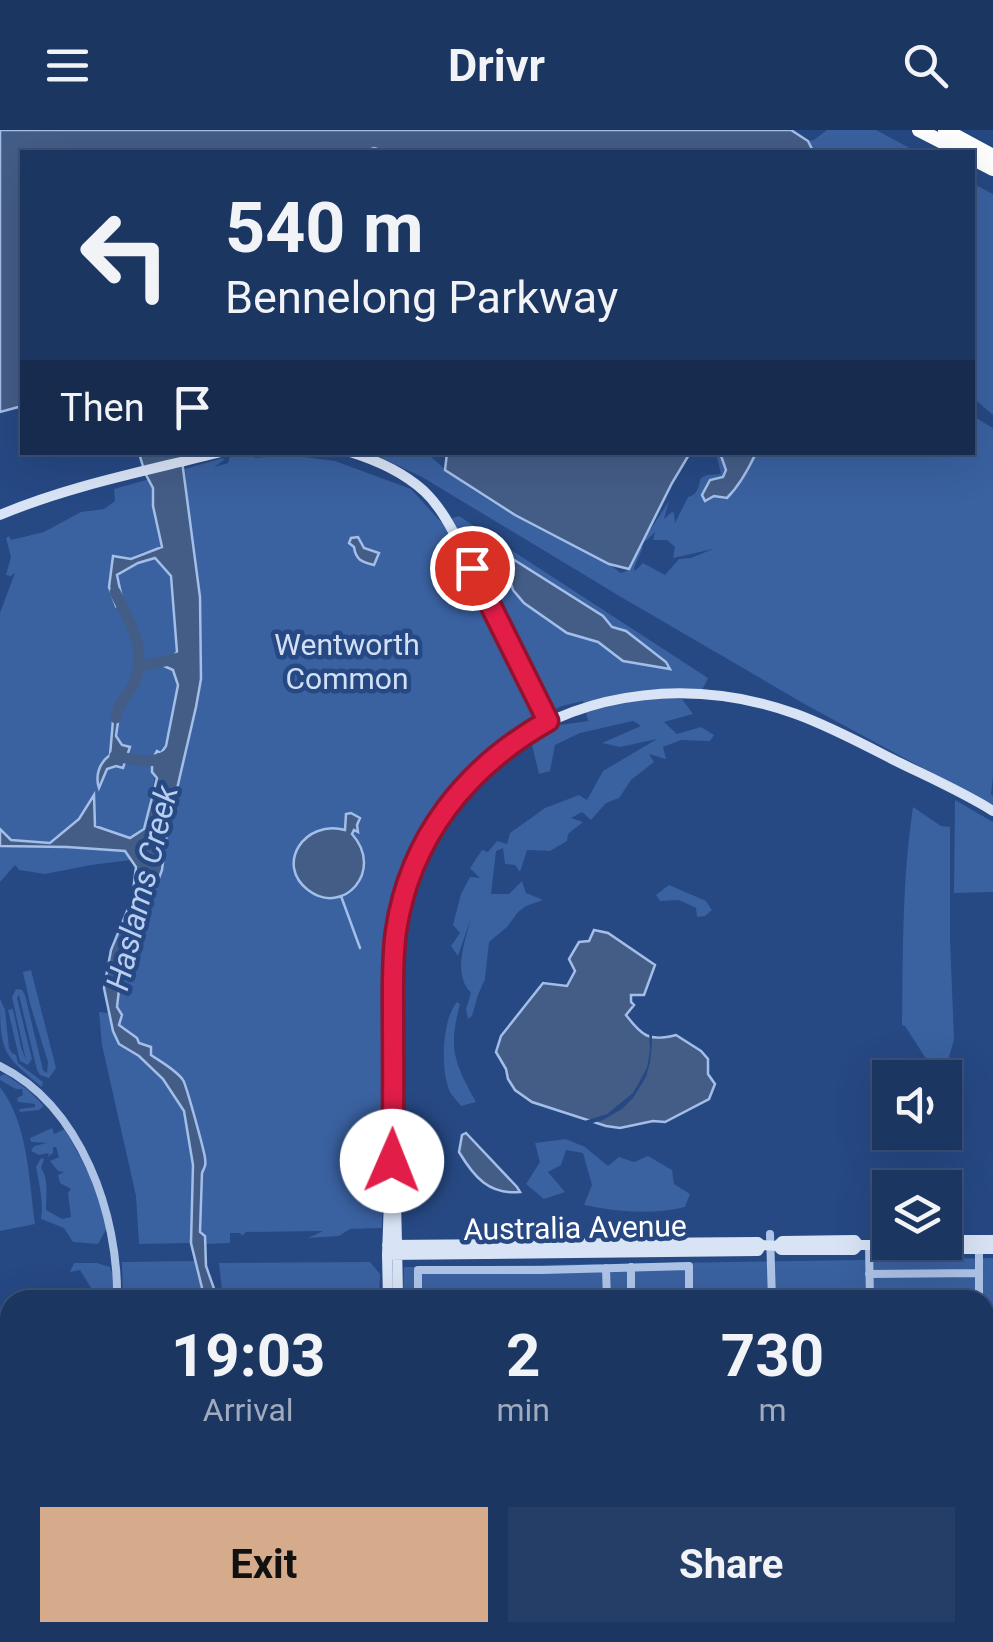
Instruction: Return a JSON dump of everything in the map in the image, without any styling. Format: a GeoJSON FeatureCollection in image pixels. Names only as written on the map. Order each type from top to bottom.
{"type":"FeatureCollection","features":[{"type":"Feature","properties":{"kind":"highway"},"geometry":{"type":"LineString","coordinates":[[920,130],[958,150]]}},
{"type":"Feature","properties":{"kind":"highway"},"geometry":{"type":"LineString","coordinates":[[945,130],[993,156]]}},
{"type":"Feature","properties":{"kind":"highway"},"geometry":{"type":"LineString","coordinates":[[953,130],[993,148]]}},
{"type":"Feature","properties":{"kind":"street"},"geometry":{"type":"LineString","coordinates":[[0,518],[103,482],[210,455]]}},
{"type":"Feature","properties":{"kind":"street"},"geometry":{"type":"LineString","coordinates":[[358,455],[405,476],[440,508],[548,721]]}},
{"type":"Feature","properties":{"kind":"street"},"geometry":{"type":"LineString","coordinates":[[389,1290],[394,956],[400,909],[409,878],[434,828],[468,782],[504,749],[548,721],[602,702],[633,696],[692,694],[743,700],[792,712],[826,727],[993,811]]}},
{"type":"Feature","properties":{"kind":"street"},"geometry":{"type":"LineString","coordinates":[[0,1066],[36,1091],[56,1113],[88,1164],[110,1222],[117,1290]]}},
{"type":"Feature","properties":{"kind":"street","name":"Australia Avenue"},"geometry":{"type":"LineString","coordinates":[[392,1250],[542,1258],[712,1242],[818,1240],[854,1240],[883,1250],[993,1250]]}},
{"type":"Feature","properties":{"kind":"street"},"geometry":{"type":"LineString","coordinates":[[962,1240],[993,1240]]}},
{"type":"Feature","properties":{"kind":"street"},"geometry":{"type":"LineString","coordinates":[[770,1243],[772,1290]]}},
{"type":"Feature","properties":{"kind":"street","name":"Australia Avenue"},"geometry":{"type":"LineString","coordinates":[[868,1245],[872,1244]]}},
{"type":"Feature","properties":{"kind":"street"},"geometry":{"type":"LineString","coordinates":[[868,1245],[870,1290]]}},
{"type":"Feature","properties":{"kind":"street"},"geometry":{"type":"LineString","coordinates":[[392,1250],[397,1290]]}},
{"type":"Feature","properties":{"kind":"street"},"geometry":{"type":"LineString","coordinates":[[979,1290],[980,1250]]}},
{"type":"Feature","properties":{"kind":"street"},"geometry":{"type":"LineString","coordinates":[[418,1290],[418,1270],[542,1258],[606,1268],[689,1266],[690,1290]]}},
{"type":"Feature","properties":{"kind":"street"},"geometry":{"type":"LineString","coordinates":[[606,1268],[607,1290]]}},
{"type":"Feature","properties":{"kind":"street"},"geometry":{"type":"LineString","coordinates":[[630,1268],[631,1290]]}},
{"type":"Feature","properties":{"kind":"street"},"geometry":{"type":"LineString","coordinates":[[870,1274],[979,1273]]}},
{"type":"Feature","properties":{"kind":"green space"},"geometry":{"type":"Polygon","coordinates":[[[827,130],[876,130],[913,150],[812,150],[808,141],[827,130]]]}},
{"type":"Feature","properties":{"kind":"green space"},"geometry":{"type":"Polygon","coordinates":[[[975,185],[993,194],[993,415],[975,400],[975,185]]]}},
{"type":"Feature","properties":{"kind":"green space"},"geometry":{"type":"Polygon","coordinates":[[[975,417],[993,428],[993,806],[808,706],[422,477],[375,455],[429,455],[490,501],[621,573],[629,570],[638,548],[643,547],[635,571],[643,563],[665,575],[679,559],[713,549],[673,558],[675,547],[667,540],[653,540],[655,532],[643,541],[669,501],[664,519],[672,512],[675,523],[701,478],[721,474],[716,455],[721,455],[726,470],[723,477],[741,476],[755,455],[975,455],[975,417]]]}},
{"type":"Feature","properties":{"kind":"green space","name":"Wentworth Common"},"geometry":{"type":"Polygon","coordinates":[[[231,455],[288,455],[335,461],[411,489],[441,522],[459,516],[708,678],[702,690],[658,699],[682,699],[693,714],[664,722],[677,734],[701,727],[714,735],[710,741],[681,740],[663,747],[666,759],[649,754],[654,762],[631,780],[619,798],[606,803],[591,820],[582,812],[571,818],[583,822],[568,834],[567,841],[550,851],[527,850],[520,872],[515,865],[505,864],[503,848],[496,851],[491,894],[509,894],[522,881],[526,893],[543,900],[518,912],[489,942],[485,979],[468,1019],[466,1009],[471,993],[461,967],[471,918],[458,956],[451,946],[460,933],[453,925],[461,894],[470,877],[480,878],[470,868],[482,850],[488,852],[497,841],[507,844],[510,833],[545,808],[579,795],[587,800],[603,771],[657,739],[620,747],[602,743],[641,726],[633,721],[580,733],[555,745],[550,771],[539,774],[532,745],[560,725],[588,721],[583,701],[562,706],[526,724],[448,794],[402,873],[389,938],[382,1228],[350,1229],[339,1236],[308,1238],[323,1231],[246,1232],[242,1236],[230,1233],[230,1243],[206,1244],[200,1232],[205,1154],[187,1087],[182,1078],[119,1025],[117,1007],[127,947],[134,926],[148,909],[162,870],[201,679],[200,597],[185,469],[223,458],[214,467],[228,463],[231,455]]]}},
{"type":"Feature","properties":{"kind":"green space"},"geometry":{"type":"Polygon","coordinates":[[[150,479],[162,547],[113,567],[109,587],[123,602],[117,575],[155,558],[171,576],[177,652],[172,670],[178,680],[175,710],[166,746],[160,753],[144,829],[130,838],[95,825],[94,798],[79,819],[50,843],[11,840],[0,829],[0,613],[15,573],[6,575],[11,557],[6,538],[44,532],[81,512],[104,509],[115,501],[114,489],[150,479]],[[120,708],[114,709],[110,756],[100,786],[107,769],[116,766],[129,747],[116,736],[120,708]]]}},
{"type":"Feature","properties":{"kind":"green space"},"geometry":{"type":"Polygon","coordinates":[[[955,800],[993,822],[993,892],[954,893],[955,800]]]}},
{"type":"Feature","properties":{"kind":"green space"},"geometry":{"type":"Polygon","coordinates":[[[913,807],[941,826],[950,827],[954,1040],[948,1060],[927,1060],[902,1025],[913,807]]]}},
{"type":"Feature","properties":{"kind":"green space"},"geometry":{"type":"Polygon","coordinates":[[[0,846],[126,852],[131,860],[45,874],[19,870],[15,865],[0,882],[0,846]]]}},
{"type":"Feature","properties":{"kind":"green space"},"geometry":{"type":"Polygon","coordinates":[[[669,885],[706,901],[712,910],[697,917],[696,908],[679,900],[660,901],[656,895],[669,885]]]}},
{"type":"Feature","properties":{"kind":"green space"},"geometry":{"type":"Polygon","coordinates":[[[31,970],[56,1068],[49,1078],[37,1070],[19,995],[32,1059],[28,1065],[20,1061],[8,1010],[13,1009],[26,1060],[12,997],[16,989],[22,990],[47,1073],[48,1062],[23,972],[31,970]]]}},
{"type":"Feature","properties":{"kind":"green space"},"geometry":{"type":"Polygon","coordinates":[[[0,999],[9,1048],[18,1063],[43,1082],[42,1087],[11,1059],[6,1050],[0,999]]]}},
{"type":"Feature","properties":{"kind":"green space"},"geometry":{"type":"Polygon","coordinates":[[[457,1002],[460,1004],[454,1033],[455,1055],[476,1102],[461,1106],[450,1092],[444,1059],[448,1020],[457,1002]]]}},
{"type":"Feature","properties":{"kind":"green space"},"geometry":{"type":"Polygon","coordinates":[[[99,1012],[109,1013],[119,1044],[139,1056],[163,1079],[184,1111],[193,1165],[191,1243],[139,1244],[136,1196],[102,1045],[99,1012]]]}},
{"type":"Feature","properties":{"kind":"green space"},"geometry":{"type":"Polygon","coordinates":[[[5,1074],[44,1106],[20,1112],[19,1109],[35,1104],[18,1102],[22,1089],[0,1080],[5,1074]]]}},
{"type":"Feature","properties":{"kind":"green space"},"geometry":{"type":"Polygon","coordinates":[[[0,1087],[22,1135],[35,1224],[0,1231],[0,1087]]]}},
{"type":"Feature","properties":{"kind":"green space"},"geometry":{"type":"Polygon","coordinates":[[[52,1128],[54,1134],[65,1129],[89,1174],[108,1226],[98,1244],[73,1242],[64,1228],[41,1219],[36,1167],[41,1158],[46,1210],[62,1219],[71,1217],[71,1189],[60,1183],[58,1175],[64,1172],[50,1161],[59,1157],[56,1147],[48,1157],[49,1153],[39,1155],[31,1151],[34,1146],[47,1143],[31,1142],[30,1138],[52,1128]]]}},
{"type":"Feature","properties":{"kind":"green space"},"geometry":{"type":"Polygon","coordinates":[[[566,1139],[585,1147],[608,1166],[619,1157],[634,1162],[648,1156],[672,1170],[674,1184],[690,1194],[685,1207],[634,1212],[584,1205],[592,1185],[583,1153],[566,1150],[561,1165],[548,1172],[565,1192],[544,1199],[526,1184],[540,1162],[535,1143],[566,1139]]]}},
{"type":"Feature","properties":{"kind":"green space"},"geometry":{"type":"Polygon","coordinates":[[[993,1258],[993,1290],[403,1290],[404,1267],[993,1258]]]}},
{"type":"Feature","properties":{"kind":"green space"},"geometry":{"type":"Polygon","coordinates":[[[195,1261],[202,1290],[123,1290],[122,1262],[195,1261]]]}},
{"type":"Feature","properties":{"kind":"green space"},"geometry":{"type":"Polygon","coordinates":[[[370,1262],[380,1274],[379,1290],[222,1290],[219,1263],[370,1262]]]}},
{"type":"Feature","properties":{"kind":"green space"},"geometry":{"type":"Polygon","coordinates":[[[74,1263],[110,1267],[114,1290],[92,1290],[80,1270],[70,1272],[74,1263]]]}},
{"type":"Feature","properties":{"kind":"water"},"geometry":{"type":"Polygon","coordinates":[[[0,130],[791,130],[808,141],[812,150],[20,150],[20,407],[0,412],[0,130]]]}},
{"type":"Feature","properties":{"kind":"water","name":"Haslams Creek"},"geometry":{"type":"Polygon","coordinates":[[[140,455],[181,455],[200,597],[201,679],[162,870],[127,947],[117,1007],[122,1015],[119,1025],[139,1043],[151,1047],[151,1055],[185,1084],[205,1158],[200,1232],[205,1236],[206,1266],[214,1290],[203,1290],[191,1243],[193,1165],[184,1111],[163,1079],[139,1056],[119,1044],[104,988],[111,950],[132,899],[136,867],[125,851],[0,846],[0,829],[11,840],[50,843],[79,819],[94,795],[95,826],[130,838],[144,829],[157,778],[152,772],[152,760],[166,746],[178,685],[173,670],[164,666],[177,652],[171,576],[155,558],[117,575],[123,603],[116,606],[109,587],[113,556],[131,559],[162,547],[153,488],[140,455]]]}},
{"type":"Feature","properties":{"kind":"water"},"geometry":{"type":"Polygon","coordinates":[[[447,455],[689,455],[629,569],[609,564],[515,515],[445,470],[447,455]]]}},
{"type":"Feature","properties":{"kind":"water"},"geometry":{"type":"Polygon","coordinates":[[[721,455],[755,455],[727,498],[714,496],[705,501],[702,495],[710,480],[723,477],[726,470],[721,455]]]}},
{"type":"Feature","properties":{"kind":"water"},"geometry":{"type":"Polygon","coordinates":[[[358,537],[364,548],[379,553],[374,565],[361,560],[349,543],[351,538],[358,537]]]}},
{"type":"Feature","properties":{"kind":"water"},"geometry":{"type":"Polygon","coordinates":[[[497,549],[603,616],[612,627],[626,631],[670,669],[623,661],[598,642],[567,633],[524,603],[513,590],[497,549]]]}},
{"type":"Feature","properties":{"kind":"water"},"geometry":{"type":"Polygon","coordinates":[[[118,705],[116,736],[122,745],[130,747],[123,768],[107,769],[99,788],[98,774],[110,755],[114,709],[118,705]]]}},
{"type":"Feature","properties":{"kind":"water"},"geometry":{"type":"Polygon","coordinates":[[[346,814],[360,818],[358,832],[354,830],[352,834],[361,848],[362,875],[346,894],[321,897],[298,880],[294,857],[299,846],[317,831],[345,830],[346,814]]]}},
{"type":"Feature","properties":{"kind":"water"},"geometry":{"type":"Polygon","coordinates":[[[594,930],[608,933],[655,965],[644,995],[631,995],[634,1005],[626,1015],[632,1022],[653,1037],[676,1035],[708,1059],[708,1074],[715,1084],[709,1099],[665,1122],[606,1126],[532,1102],[515,1090],[496,1052],[501,1036],[543,983],[567,986],[575,971],[569,959],[579,942],[589,941],[594,930]]]}},
{"type":"Feature","properties":{"kind":"water"},"geometry":{"type":"Polygon","coordinates":[[[466,1133],[520,1192],[491,1187],[470,1169],[459,1152],[462,1135],[466,1133]]]}},
{"type":"Feature","properties":{"kind":"pier"},"geometry":{"type":"Polygon","coordinates":[[[649,1031],[650,1062],[633,1098],[603,1120],[578,1123],[607,1114],[633,1093],[647,1068],[649,1031]]]}},
{"type":"Feature","properties":{"kind":"waterway"},"geometry":{"type":"LineString","coordinates":[[115,592],[135,636],[139,659],[134,683],[116,718]]}},
{"type":"Feature","properties":{"kind":"waterway"},"geometry":{"type":"LineString","coordinates":[[138,667],[183,657]]}},
{"type":"Feature","properties":{"kind":"waterway"},"geometry":{"type":"LineString","coordinates":[[115,756],[148,761],[166,756]]}},
{"type":"Feature","properties":{"kind":"waterway"},"geometry":{"type":"LineString","coordinates":[[341,896],[360,948]]}},
{"type":"Feature","properties":{"kind":"route"},"geometry":{"type":"LineString","coordinates":[[392,1161],[394,956],[409,878],[434,828],[468,782],[489,760],[548,721],[472,568]]}}]}
